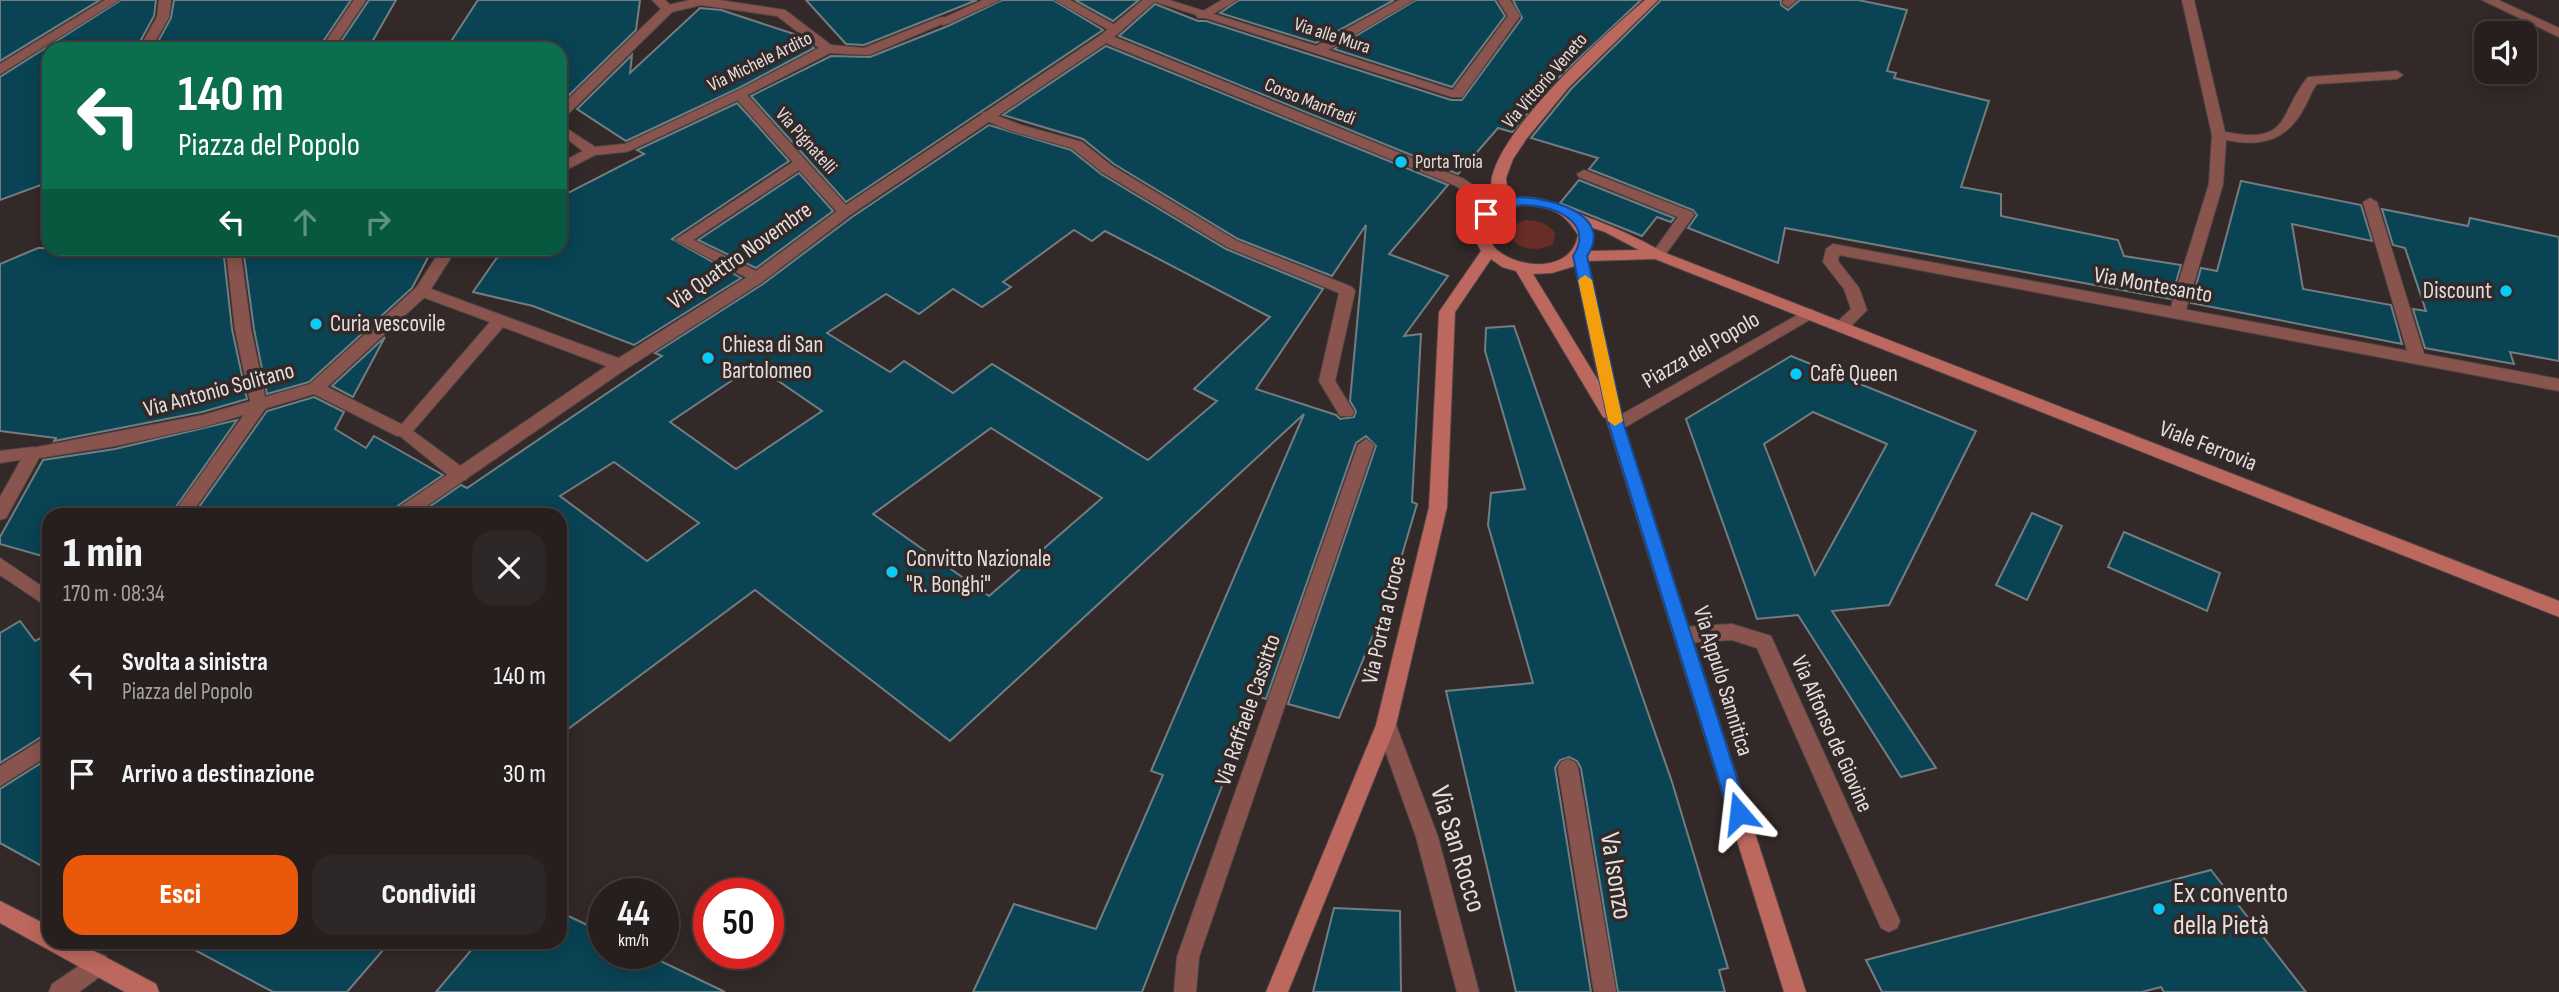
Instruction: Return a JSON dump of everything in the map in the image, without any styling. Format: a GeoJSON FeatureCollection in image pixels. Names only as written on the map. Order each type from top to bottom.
{"type":"FeatureCollection","features":[{"type":"Feature","properties":{"kind":"main road","name":"Via Vittorio Veneto"},"geometry":{"type":"LineString","coordinates":[[1499,206],[1499,178],[1516,140],[1609,36],[1652,0]]}},
{"type":"Feature","properties":{"kind":"main road","name":"Piazza del Popolo"},"geometry":{"type":"LineString","coordinates":[[1499,206],[1520,201],[1559,207],[1574,216],[1608,228],[1658,255],[1840,327]]}},
{"type":"Feature","properties":{"kind":"main road"},"geometry":{"type":"LineString","coordinates":[[1488,252],[1478,232],[1486,214],[1499,206]]}},
{"type":"Feature","properties":{"kind":"main road"},"geometry":{"type":"LineString","coordinates":[[1574,216],[1587,236],[1586,247],[1580,256]]}},
{"type":"Feature","properties":{"kind":"main road","name":"Piazza del Popolo"},"geometry":{"type":"LineString","coordinates":[[1488,252],[1503,262],[1523,268],[1545,270],[1565,265],[1580,256],[1658,255]]}},
{"type":"Feature","properties":{"kind":"main road","name":"Via Porta a Croce"},"geometry":{"type":"LineString","coordinates":[[1277,992],[1386,725],[1438,507],[1447,312],[1488,252]]}},
{"type":"Feature","properties":{"kind":"main road","name":"Via Appulo Sannitica"},"geometry":{"type":"LineString","coordinates":[[1580,256],[1616,425],[1795,992]]}},
{"type":"Feature","properties":{"kind":"main road","name":"Via Appulo Sannitica"},"geometry":{"type":"LineString","coordinates":[[1523,268],[1616,425]]}},
{"type":"Feature","properties":{"kind":"main road","name":"Viale Ferrovia"},"geometry":{"type":"LineString","coordinates":[[1840,327],[2559,609]]}},
{"type":"Feature","properties":{"kind":"main road"},"geometry":{"type":"LineString","coordinates":[[0,911],[42,934]]}},
{"type":"Feature","properties":{"kind":"main road"},"geometry":{"type":"LineString","coordinates":[[69,949],[148,992]]}},
{"type":"Feature","properties":{"kind":"street"},"geometry":{"type":"LineString","coordinates":[[45,42],[113,0]]}},
{"type":"Feature","properties":{"kind":"street"},"geometry":{"type":"LineString","coordinates":[[149,42],[163,17],[165,0]]}},
{"type":"Feature","properties":{"kind":"street"},"geometry":{"type":"LineString","coordinates":[[332,42],[360,0]]}},
{"type":"Feature","properties":{"kind":"street","name":"Via Michele Ardito"},"geometry":{"type":"LineString","coordinates":[[592,151],[624,148],[828,49],[865,52],[994,0]]}},
{"type":"Feature","properties":{"kind":"street","name":"Corso Manfredi"},"geometry":{"type":"LineString","coordinates":[[1061,0],[1110,33],[1459,182],[1499,206]]}},
{"type":"Feature","properties":{"kind":"street","name":"Via Quattro Novembre"},"geometry":{"type":"LineString","coordinates":[[412,508],[621,365],[757,278],[845,212],[1110,33],[1150,0]]}},
{"type":"Feature","properties":{"kind":"street","name":"Via alle Mura"},"geometry":{"type":"LineString","coordinates":[[1156,0],[1457,94],[1514,16],[1504,0]]}},
{"type":"Feature","properties":{"kind":"street"},"geometry":{"type":"LineString","coordinates":[[1202,15],[1231,0]]}},
{"type":"Feature","properties":{"kind":"street"},"geometry":{"type":"LineString","coordinates":[[1317,51],[1408,0]]}},
{"type":"Feature","properties":{"kind":"street"},"geometry":{"type":"LineString","coordinates":[[2177,313],[2216,184],[2219,135],[2188,0]]}},
{"type":"Feature","properties":{"kind":"street"},"geometry":{"type":"LineString","coordinates":[[2488,0],[2559,33]]}},
{"type":"Feature","properties":{"kind":"street"},"geometry":{"type":"LineString","coordinates":[[567,107],[663,5],[701,1],[754,4],[781,13],[828,49]]}},
{"type":"Feature","properties":{"kind":"street"},"geometry":{"type":"LineString","coordinates":[[0,70],[42,44]]}},
{"type":"Feature","properties":{"kind":"street"},"geometry":{"type":"LineString","coordinates":[[2219,135],[2248,141],[2269,139],[2285,129],[2307,86],[2313,80],[2397,75]]}},
{"type":"Feature","properties":{"kind":"street","name":"Via Pignatelli"},"geometry":{"type":"LineString","coordinates":[[739,94],[799,164],[845,212]]}},
{"type":"Feature","properties":{"kind":"street"},"geometry":{"type":"LineString","coordinates":[[987,116],[1016,128],[1077,145],[1107,169],[1232,244],[1347,291],[1326,381],[1346,412]]}},
{"type":"Feature","properties":{"kind":"street"},"geometry":{"type":"LineString","coordinates":[[567,133],[592,151],[567,165]]}},
{"type":"Feature","properties":{"kind":"street"},"geometry":{"type":"LineString","coordinates":[[757,278],[682,240],[799,164]]}},
{"type":"Feature","properties":{"kind":"street"},"geometry":{"type":"LineString","coordinates":[[1584,174],[1687,215],[1658,255]]}},
{"type":"Feature","properties":{"kind":"street"},"geometry":{"type":"LineString","coordinates":[[2370,202],[2417,358]]}},
{"type":"Feature","properties":{"kind":"street","name":"Via Montesanto"},"geometry":{"type":"LineString","coordinates":[[1840,327],[1859,310],[1851,288],[1830,262],[1833,249],[2559,385]]}},
{"type":"Feature","properties":{"kind":"street"},"geometry":{"type":"LineString","coordinates":[[186,508],[259,405],[243,329],[234,256]]}},
{"type":"Feature","properties":{"kind":"street","name":"Via Antonio Solitano"},"geometry":{"type":"LineString","coordinates":[[0,457],[128,437],[316,388],[422,291],[445,256]]}},
{"type":"Feature","properties":{"kind":"street"},"geometry":{"type":"LineString","coordinates":[[422,291],[621,365]]}},
{"type":"Feature","properties":{"kind":"street","name":"Piazza del Popolo"},"geometry":{"type":"LineString","coordinates":[[1616,425],[1808,314]]}},
{"type":"Feature","properties":{"kind":"street"},"geometry":{"type":"LineString","coordinates":[[403,432],[501,320]]}},
{"type":"Feature","properties":{"kind":"street"},"geometry":{"type":"LineString","coordinates":[[316,388],[403,432],[460,475]]}},
{"type":"Feature","properties":{"kind":"street","name":"Via Raffaele Cassitto"},"geometry":{"type":"LineString","coordinates":[[1185,992],[1188,957],[1366,446]]}},
{"type":"Feature","properties":{"kind":"street"},"geometry":{"type":"LineString","coordinates":[[0,513],[33,453]]}},
{"type":"Feature","properties":{"kind":"street"},"geometry":{"type":"LineString","coordinates":[[0,565],[42,596]]}},
{"type":"Feature","properties":{"kind":"street","name":"Via Alfonso de Giovine"},"geometry":{"type":"LineString","coordinates":[[1683,635],[1732,632],[1764,642],[1889,921]]}},
{"type":"Feature","properties":{"kind":"street","name":"Via San Rocco"},"geometry":{"type":"LineString","coordinates":[[1386,725],[1427,837],[1468,992]]}},
{"type":"Feature","properties":{"kind":"street"},"geometry":{"type":"LineString","coordinates":[[0,777],[42,749]]}},
{"type":"Feature","properties":{"kind":"street","name":"Va Isonzo"},"geometry":{"type":"LineString","coordinates":[[1569,768],[1605,992]]}},
{"type":"Feature","properties":{"kind":"street"},"geometry":{"type":"LineString","coordinates":[[60,992],[98,964]]}},
{"type":"Feature","properties":{"kind":"shaded area"},"geometry":{"type":"Polygon","coordinates":[[[1527,220],[1549,227],[1555,233],[1553,244],[1533,249],[1514,242],[1510,231],[1520,222],[1527,220]]]}},
{"type":"Feature","properties":{"kind":"building"},"geometry":{"type":"Polygon","coordinates":[[[0,0],[100,0],[0,61],[0,0]]]}},
{"type":"Feature","properties":{"kind":"building"},"geometry":{"type":"Polygon","coordinates":[[[121,0],[156,0],[154,16],[140,42],[55,42],[121,0]]]}},
{"type":"Feature","properties":{"kind":"building"},"geometry":{"type":"Polygon","coordinates":[[[174,0],[351,0],[323,42],[158,42],[171,18],[174,0]]]}},
{"type":"Feature","properties":{"kind":"building"},"geometry":{"type":"Polygon","coordinates":[[[369,0],[396,0],[372,42],[341,42],[369,0]]]}},
{"type":"Feature","properties":{"kind":"building"},"geometry":{"type":"Polygon","coordinates":[[[478,0],[640,0],[636,30],[567,97],[567,42],[451,42],[478,0]]]}},
{"type":"Feature","properties":{"kind":"building"},"geometry":{"type":"Polygon","coordinates":[[[806,0],[977,0],[864,45],[846,44],[806,0]]]}},
{"type":"Feature","properties":{"kind":"building"},"geometry":{"type":"Polygon","coordinates":[[[1002,0],[1053,0],[1103,30],[846,202],[751,96],[831,56],[870,57],[948,26],[1002,0]]]}},
{"type":"Feature","properties":{"kind":"building"},"geometry":{"type":"Polygon","coordinates":[[[1075,0],[1139,0],[1113,21],[1075,0]]]}},
{"type":"Feature","properties":{"kind":"building"},"geometry":{"type":"Polygon","coordinates":[[[1239,0],[1394,0],[1316,43],[1220,13],[1239,0]]]}},
{"type":"Feature","properties":{"kind":"building"},"geometry":{"type":"Polygon","coordinates":[[[1416,0],[1495,0],[1505,16],[1452,87],[1334,49],[1416,0]]]}},
{"type":"Feature","properties":{"kind":"building"},"geometry":{"type":"Polygon","coordinates":[[[1513,0],[1641,0],[1555,81],[1512,132],[1498,128],[1458,174],[1119,36],[1155,4],[1198,21],[1206,21],[1451,100],[1462,100],[1522,18],[1513,0]]]}},
{"type":"Feature","properties":{"kind":"building"},"geometry":{"type":"Polygon","coordinates":[[[1661,0],[1781,0],[1781,5],[1788,10],[1800,0],[1858,0],[1907,10],[1887,71],[1896,73],[1894,78],[1989,101],[1961,187],[2001,194],[2001,216],[2118,240],[2124,256],[2181,265],[2171,299],[1785,228],[1778,263],[1688,228],[1697,215],[1693,210],[1589,169],[1598,158],[1531,138],[1571,89],[1661,0]]]}},
{"type":"Feature","properties":{"kind":"building"},"geometry":{"type":"Polygon","coordinates":[[[700,8],[721,10],[797,35],[814,48],[739,88],[626,141],[577,109],[632,55],[630,73],[700,8]]]}},
{"type":"Feature","properties":{"kind":"building"},"geometry":{"type":"Polygon","coordinates":[[[1106,46],[1448,185],[1389,254],[1448,276],[1404,336],[1421,334],[1412,502],[1417,504],[1391,592],[1339,718],[1288,704],[1376,446],[1366,436],[1356,443],[1266,699],[1257,696],[1142,992],[973,992],[1014,904],[1096,929],[1163,775],[1151,771],[1304,414],[950,741],[755,590],[567,730],[567,508],[428,508],[461,485],[467,488],[662,356],[655,353],[763,284],[852,217],[989,125],[1071,150],[1101,174],[1226,249],[1323,289],[1256,389],[1336,415],[1340,419],[1354,417],[1356,411],[1350,401],[1366,225],[1332,276],[1238,239],[1114,164],[1083,139],[1003,115],[1106,46]],[[1074,230],[1003,282],[1011,287],[982,307],[953,289],[919,314],[886,294],[827,333],[890,372],[904,361],[953,393],[992,364],[1148,460],[1217,401],[1194,389],[1270,317],[1105,231],[1092,241],[1074,230]],[[755,365],[670,422],[736,469],[822,411],[755,365]],[[991,428],[873,514],[989,596],[1102,498],[991,428]],[[614,462],[560,496],[647,561],[699,523],[614,462]]]}},
{"type":"Feature","properties":{"kind":"building"},"geometry":{"type":"Polygon","coordinates":[[[42,50],[42,185],[0,200],[0,77],[42,50]]]}},
{"type":"Feature","properties":{"kind":"building"},"geometry":{"type":"Polygon","coordinates":[[[737,103],[789,161],[672,239],[741,278],[634,345],[533,306],[473,292],[500,256],[567,256],[567,193],[644,154],[637,150],[737,103]]]}},
{"type":"Feature","properties":{"kind":"building"},"geometry":{"type":"Polygon","coordinates":[[[799,173],[833,211],[756,268],[698,240],[799,173]]]}},
{"type":"Feature","properties":{"kind":"building"},"geometry":{"type":"Polygon","coordinates":[[[1579,180],[1674,218],[1671,222],[1657,217],[1642,236],[1560,203],[1579,180]]]}},
{"type":"Feature","properties":{"kind":"building"},"geometry":{"type":"Polygon","coordinates":[[[2241,181],[2361,205],[2372,241],[2292,224],[2303,289],[2391,305],[2402,344],[2191,303],[2201,268],[2217,271],[2241,181]]]}},
{"type":"Feature","properties":{"kind":"building"},"geometry":{"type":"Polygon","coordinates":[[[2382,209],[2468,226],[2470,218],[2559,237],[2559,361],[2510,352],[2514,364],[2425,348],[2413,309],[2426,311],[2405,248],[2393,245],[2382,209]]]}},
{"type":"Feature","properties":{"kind":"building"},"geometry":{"type":"Polygon","coordinates":[[[38,248],[42,248],[42,256],[224,256],[232,329],[247,399],[202,412],[54,441],[56,438],[0,431],[0,264],[38,248]]]}},
{"type":"Feature","properties":{"kind":"building","name":"Curia vescovile"},"geometry":{"type":"Polygon","coordinates":[[[244,256],[429,256],[412,288],[309,382],[267,394],[254,329],[244,256]]]}},
{"type":"Feature","properties":{"kind":"building"},"geometry":{"type":"Polygon","coordinates":[[[1514,326],[1672,782],[1728,968],[1719,970],[1725,992],[1618,992],[1581,768],[1577,761],[1569,757],[1560,760],[1555,768],[1591,992],[1516,992],[1446,691],[1533,683],[1488,525],[1491,493],[1525,489],[1485,351],[1486,328],[1514,326]]]}},
{"type":"Feature","properties":{"kind":"building"},"geometry":{"type":"Polygon","coordinates":[[[385,337],[353,397],[332,386],[385,337]]]}},
{"type":"Feature","properties":{"kind":"building"},"geometry":{"type":"Polygon","coordinates":[[[1791,356],[1976,431],[1889,605],[1832,611],[1936,768],[1901,777],[1798,615],[1757,619],[1686,419],[1791,356]],[[1813,412],[1764,444],[1815,575],[1887,444],[1813,412]]]}},
{"type":"Feature","properties":{"kind":"building"},"geometry":{"type":"Polygon","coordinates":[[[314,397],[344,412],[335,429],[366,448],[374,436],[443,475],[395,508],[198,508],[267,411],[314,397]]]}},
{"type":"Feature","properties":{"kind":"building"},"geometry":{"type":"Polygon","coordinates":[[[237,420],[175,508],[42,508],[42,556],[0,544],[0,537],[43,460],[115,449],[237,420]]]}},
{"type":"Feature","properties":{"kind":"building"},"geometry":{"type":"Polygon","coordinates":[[[2032,513],[2062,526],[2027,600],[1996,585],[2032,513]]]}},
{"type":"Feature","properties":{"kind":"building"},"geometry":{"type":"Polygon","coordinates":[[[2124,532],[2220,573],[2207,611],[2108,567],[2124,532]]]}},
{"type":"Feature","properties":{"kind":"building"},"geometry":{"type":"Polygon","coordinates":[[[20,621],[35,641],[42,638],[42,736],[0,763],[0,633],[20,621]]]}},
{"type":"Feature","properties":{"kind":"building"},"geometry":{"type":"Polygon","coordinates":[[[42,762],[42,866],[0,843],[0,789],[42,762]]]}},
{"type":"Feature","properties":{"kind":"building","name":"Ex convento della Pietà"},"geometry":{"type":"Polygon","coordinates":[[[2211,870],[2306,992],[2164,992],[2161,987],[2142,992],[1882,992],[1866,960],[2211,870]]]}},
{"type":"Feature","properties":{"kind":"building"},"geometry":{"type":"Polygon","coordinates":[[[1334,908],[1400,911],[1401,992],[1313,992],[1334,908]]]}},
{"type":"Feature","properties":{"kind":"building"},"geometry":{"type":"Polygon","coordinates":[[[567,915],[588,925],[588,969],[677,969],[725,992],[436,992],[472,949],[567,949],[567,915]]]}},
{"type":"Feature","properties":{"kind":"building"},"geometry":{"type":"Polygon","coordinates":[[[193,949],[384,949],[347,992],[273,992],[193,949]]]}},
{"type":"Feature","properties":{"kind":"slow traffic"},"geometry":{"type":"LineString","coordinates":[[1585,280],[1615,421]]}},
{"type":"Feature","properties":{"kind":"place","name":"Porta Troia"},"geometry":{"type":"Point","coordinates":[1401,162]}},
{"type":"Feature","properties":{"kind":"place","name":"Discount"},"geometry":{"type":"Point","coordinates":[2506,291]}},
{"type":"Feature","properties":{"kind":"place","name":"Curia vescovile"},"geometry":{"type":"Point","coordinates":[316,324]}},
{"type":"Feature","properties":{"kind":"place","name":"Chiesa di San Bartolomeo"},"geometry":{"type":"Point","coordinates":[708,358]}},
{"type":"Feature","properties":{"kind":"place","name":"Cafè Queen"},"geometry":{"type":"Point","coordinates":[1796,374]}},
{"type":"Feature","properties":{"kind":"place","name":"Convitto Nazionale \"R. Bonghi\""},"geometry":{"type":"Point","coordinates":[892,572]}},
{"type":"Feature","properties":{"kind":"place","name":"Ex convento della Pietà"},"geometry":{"type":"Point","coordinates":[2159,909]}},
{"type":"Feature","properties":{"kind":"route"},"geometry":{"type":"LineString","coordinates":[[1486,214],[1501,205],[1520,201],[1540,202],[1559,207],[1574,216],[1583,226],[1587,236],[1586,247],[1580,256],[1616,425],[1739,813]]}}]}
